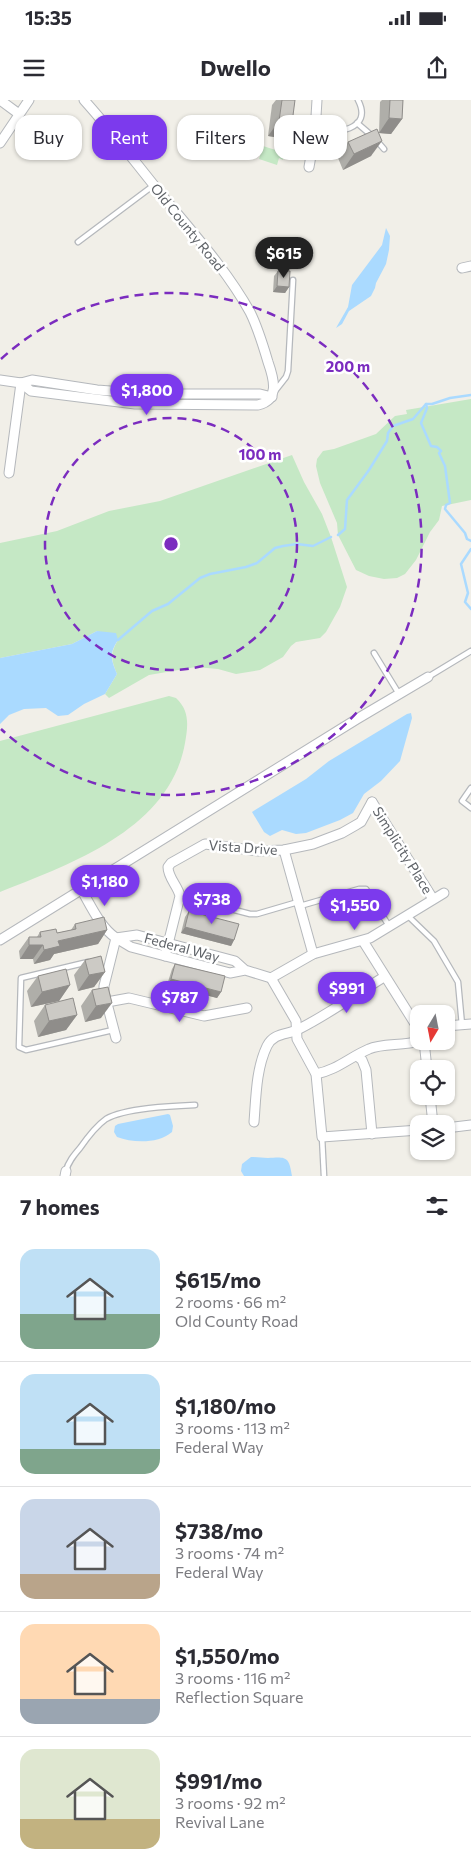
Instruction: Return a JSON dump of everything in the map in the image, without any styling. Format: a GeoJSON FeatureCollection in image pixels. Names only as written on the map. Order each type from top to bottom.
{"type":"FeatureCollection","features":[{"type":"Feature","properties":{"kind":"street"},"geometry":{"type":"LineString","coordinates":[[0,100],[18,114]]}},
{"type":"Feature","properties":{"kind":"street"},"geometry":{"type":"LineString","coordinates":[[0,143],[29,100]]}},
{"type":"Feature","properties":{"kind":"street","name":"Old County Road"},"geometry":{"type":"LineString","coordinates":[[84,100],[104,122],[233,284],[250,314],[270,366],[273,395]]}},
{"type":"Feature","properties":{"kind":"street"},"geometry":{"type":"LineString","coordinates":[[316,115],[317,100]]}},
{"type":"Feature","properties":{"kind":"street"},"geometry":{"type":"LineString","coordinates":[[308,167],[309,160]]}},
{"type":"Feature","properties":{"kind":"street"},"geometry":{"type":"LineString","coordinates":[[0,380],[22,383],[32,380],[140,394],[273,395]]}},
{"type":"Feature","properties":{"kind":"street"},"geometry":{"type":"LineString","coordinates":[[22,383],[31,390],[135,404],[258,405],[268,401],[273,395]]}},
{"type":"Feature","properties":{"kind":"street"},"geometry":{"type":"LineString","coordinates":[[9,473],[22,383]]}},
{"type":"Feature","properties":{"kind":"street"},"geometry":{"type":"LineString","coordinates":[[0,940],[428,677]]}},
{"type":"Feature","properties":{"kind":"street","name":"Vista Drive"},"geometry":{"type":"LineString","coordinates":[[180,896],[179,890],[169,874],[168,867],[203,844],[259,852],[284,850],[322,841],[361,822],[372,802]]}},
{"type":"Feature","properties":{"kind":"street","name":"Simplicity Place"},"geometry":{"type":"LineString","coordinates":[[372,802],[433,899]]}},
{"type":"Feature","properties":{"kind":"street"},"geometry":{"type":"LineString","coordinates":[[284,850],[313,954]]}},
{"type":"Feature","properties":{"kind":"street","name":"Federal Way"},"geometry":{"type":"LineString","coordinates":[[81,889],[109,934],[131,947],[230,973],[245,970]]}},
{"type":"Feature","properties":{"kind":"street"},"geometry":{"type":"LineString","coordinates":[[410,1131],[322,1137],[314,1067],[298,1043],[296,1021],[272,978],[313,954],[363,941],[390,927],[444,893]]}},
{"type":"Feature","properties":{"kind":"street"},"geometry":{"type":"LineString","coordinates":[[165,956],[180,896]]}},
{"type":"Feature","properties":{"kind":"street","name":"Federal Way"},"geometry":{"type":"LineString","coordinates":[[116,938],[133,935],[234,961],[245,970],[272,978]]}},
{"type":"Feature","properties":{"kind":"street"},"geometry":{"type":"LineString","coordinates":[[116,938],[101,965],[107,1002],[116,1034]]}},
{"type":"Feature","properties":{"kind":"street"},"geometry":{"type":"LineString","coordinates":[[363,941],[410,1016]]}},
{"type":"Feature","properties":{"kind":"street"},"geometry":{"type":"LineString","coordinates":[[254,1122],[259,1073],[267,1046],[277,1036],[297,1030],[384,977]]}},
{"type":"Feature","properties":{"kind":"street"},"geometry":{"type":"LineString","coordinates":[[107,1002],[129,998],[204,1016],[247,1008]]}},
{"type":"Feature","properties":{"kind":"street"},"geometry":{"type":"LineString","coordinates":[[316,1074],[330,1071],[374,1047],[410,1043]]}},
{"type":"Feature","properties":{"kind":"street"},"geometry":{"type":"LineString","coordinates":[[357,1056],[362,1060],[366,1070],[372,1134]]}},
{"type":"Feature","properties":{"kind":"street"},"geometry":{"type":"LineString","coordinates":[[455,1127],[471,1126]]}},
{"type":"Feature","properties":{"kind":"lane"},"geometry":{"type":"LineString","coordinates":[[347,130],[357,123],[361,115],[360,100]]}},
{"type":"Feature","properties":{"kind":"lane"},"geometry":{"type":"LineString","coordinates":[[357,123],[384,149]]}},
{"type":"Feature","properties":{"kind":"lane"},"geometry":{"type":"LineString","coordinates":[[78,242],[154,185]]}},
{"type":"Feature","properties":{"kind":"lane"},"geometry":{"type":"LineString","coordinates":[[273,395],[288,371],[294,280]]}},
{"type":"Feature","properties":{"kind":"lane"},"geometry":{"type":"LineString","coordinates":[[77,397],[78,387]]}},
{"type":"Feature","properties":{"kind":"lane"},"geometry":{"type":"LineString","coordinates":[[184,395],[184,405]]}},
{"type":"Feature","properties":{"kind":"lane"},"geometry":{"type":"LineString","coordinates":[[428,677],[471,651]]}},
{"type":"Feature","properties":{"kind":"lane"},"geometry":{"type":"LineString","coordinates":[[374,653],[399,694]]}},
{"type":"Feature","properties":{"kind":"lane"},"geometry":{"type":"LineString","coordinates":[[471,788],[462,801],[471,808]]}},
{"type":"Feature","properties":{"kind":"lane"},"geometry":{"type":"LineString","coordinates":[[180,896],[250,914],[257,914],[358,889],[366,889],[390,927]]}},
{"type":"Feature","properties":{"kind":"lane"},"geometry":{"type":"LineString","coordinates":[[407,916],[434,941],[457,980],[467,1024]]}},
{"type":"Feature","properties":{"kind":"lane"},"geometry":{"type":"LineString","coordinates":[[101,965],[82,963],[22,978],[19,1047],[26,1050],[116,1034]]}},
{"type":"Feature","properties":{"kind":"lane"},"geometry":{"type":"LineString","coordinates":[[66,1173],[71,1160],[82,1145],[105,1120],[116,1115],[166,1106],[195,1105]]}},
{"type":"Feature","properties":{"kind":"lane"},"geometry":{"type":"LineString","coordinates":[[322,1137],[324,1176]]}},
{"type":"Feature","properties":{"kind":"green space"},"geometry":{"type":"Polygon","coordinates":[[[264,146],[274,150],[274,160],[278,160],[277,165],[262,160],[264,160],[264,146]]]}},
{"type":"Feature","properties":{"kind":"green space"},"geometry":{"type":"Polygon","coordinates":[[[471,399],[471,500],[442,506],[439,520],[430,532],[416,560],[405,574],[397,578],[384,579],[369,576],[356,570],[338,535],[337,523],[320,483],[316,466],[317,459],[323,451],[376,434],[395,416],[407,414],[406,410],[471,399]]]}},
{"type":"Feature","properties":{"kind":"green space"},"geometry":{"type":"Polygon","coordinates":[[[292,455],[304,482],[322,514],[347,587],[340,607],[326,632],[320,638],[296,642],[283,657],[260,670],[236,674],[218,669],[196,667],[149,675],[109,698],[105,694],[117,674],[112,657],[118,640],[97,631],[72,644],[0,658],[0,543],[57,531],[109,511],[160,501],[292,455]]]}},
{"type":"Feature","properties":{"kind":"green space"},"geometry":{"type":"Polygon","coordinates":[[[169,696],[176,698],[184,708],[187,719],[187,731],[176,773],[160,799],[139,821],[114,839],[57,869],[0,892],[0,741],[169,696]]]}},
{"type":"Feature","properties":{"kind":"water"},"geometry":{"type":"Polygon","coordinates":[[[386,228],[390,236],[386,264],[371,296],[349,311],[342,324],[336,328],[348,307],[352,285],[382,245],[386,228]]]}},
{"type":"Feature","properties":{"kind":"water"},"geometry":{"type":"Polygon","coordinates":[[[97,631],[116,633],[118,640],[113,649],[112,657],[117,674],[105,694],[84,704],[68,715],[58,716],[46,708],[24,709],[9,715],[0,724],[0,658],[72,644],[97,631]]]}},
{"type":"Feature","properties":{"kind":"water"},"geometry":{"type":"Polygon","coordinates":[[[411,713],[412,718],[400,761],[381,781],[364,794],[353,813],[306,833],[296,834],[282,830],[270,836],[264,832],[252,812],[306,779],[329,761],[411,713]]]}},
{"type":"Feature","properties":{"kind":"water"},"geometry":{"type":"Polygon","coordinates":[[[168,1114],[173,1126],[172,1132],[160,1139],[130,1140],[117,1137],[114,1132],[115,1126],[118,1124],[168,1114]]]}},
{"type":"Feature","properties":{"kind":"water"},"geometry":{"type":"Polygon","coordinates":[[[251,1157],[286,1159],[290,1165],[292,1176],[244,1176],[241,1171],[242,1164],[251,1157]]]}},
{"type":"Feature","properties":{"kind":"building"},"geometry":{"type":"Polygon","coordinates":[[[282,100],[295,100],[293,115],[280,115],[282,100]]]}},
{"type":"Feature","properties":{"kind":"building"},"geometry":{"type":"Polygon","coordinates":[[[390,100],[403,100],[402,119],[389,118],[390,100]]]}},
{"type":"Feature","properties":{"kind":"building"},"geometry":{"type":"Polygon","coordinates":[[[377,129],[382,141],[354,154],[348,142],[377,129]]]}},
{"type":"Feature","properties":{"kind":"building"},"geometry":{"type":"Polygon","coordinates":[[[278,271],[290,271],[289,287],[277,286],[278,271]]]}},
{"type":"Feature","properties":{"kind":"building"},"geometry":{"type":"Polygon","coordinates":[[[189,911],[239,924],[234,940],[185,927],[189,911]]]}},
{"type":"Feature","properties":{"kind":"building"},"geometry":{"type":"Polygon","coordinates":[[[104,917],[107,930],[58,941],[60,946],[44,950],[43,945],[29,945],[29,937],[41,937],[40,932],[56,929],[57,933],[76,929],[75,924],[104,917]]]}},
{"type":"Feature","properties":{"kind":"building"},"geometry":{"type":"Polygon","coordinates":[[[101,956],[105,972],[89,975],[85,960],[101,956]]]}},
{"type":"Feature","properties":{"kind":"building"},"geometry":{"type":"Polygon","coordinates":[[[175,964],[225,976],[221,992],[171,979],[175,964]]]}},
{"type":"Feature","properties":{"kind":"building"},"geometry":{"type":"Polygon","coordinates":[[[66,969],[70,985],[42,992],[38,976],[66,969]]]}},
{"type":"Feature","properties":{"kind":"building"},"geometry":{"type":"Polygon","coordinates":[[[108,987],[112,1003],[96,1006],[92,990],[108,987]]]}},
{"type":"Feature","properties":{"kind":"building"},"geometry":{"type":"Polygon","coordinates":[[[73,998],[77,1015],[49,1021],[45,1005],[73,998]]]}},
{"type":"Feature","properties":{"kind":"waterway"},"geometry":{"type":"LineString","coordinates":[[338,535],[345,529],[347,500],[369,470],[387,441],[388,433],[393,426],[413,419],[426,404],[471,395]]}},
{"type":"Feature","properties":{"kind":"waterway"},"geometry":{"type":"LineString","coordinates":[[426,404],[427,408],[421,423],[431,446],[437,447],[441,451],[439,453],[445,466],[450,503],[446,505],[445,509],[465,533],[467,539],[471,541]]}},
{"type":"Feature","properties":{"kind":"waterway"},"geometry":{"type":"LineString","coordinates":[[118,640],[152,611],[168,604],[200,578],[257,563],[275,548],[297,544],[313,546],[331,537]]}},
{"type":"Feature","properties":{"kind":"waterway"},"geometry":{"type":"LineString","coordinates":[[471,549],[461,564],[468,593],[465,602],[471,609]]}}]}
